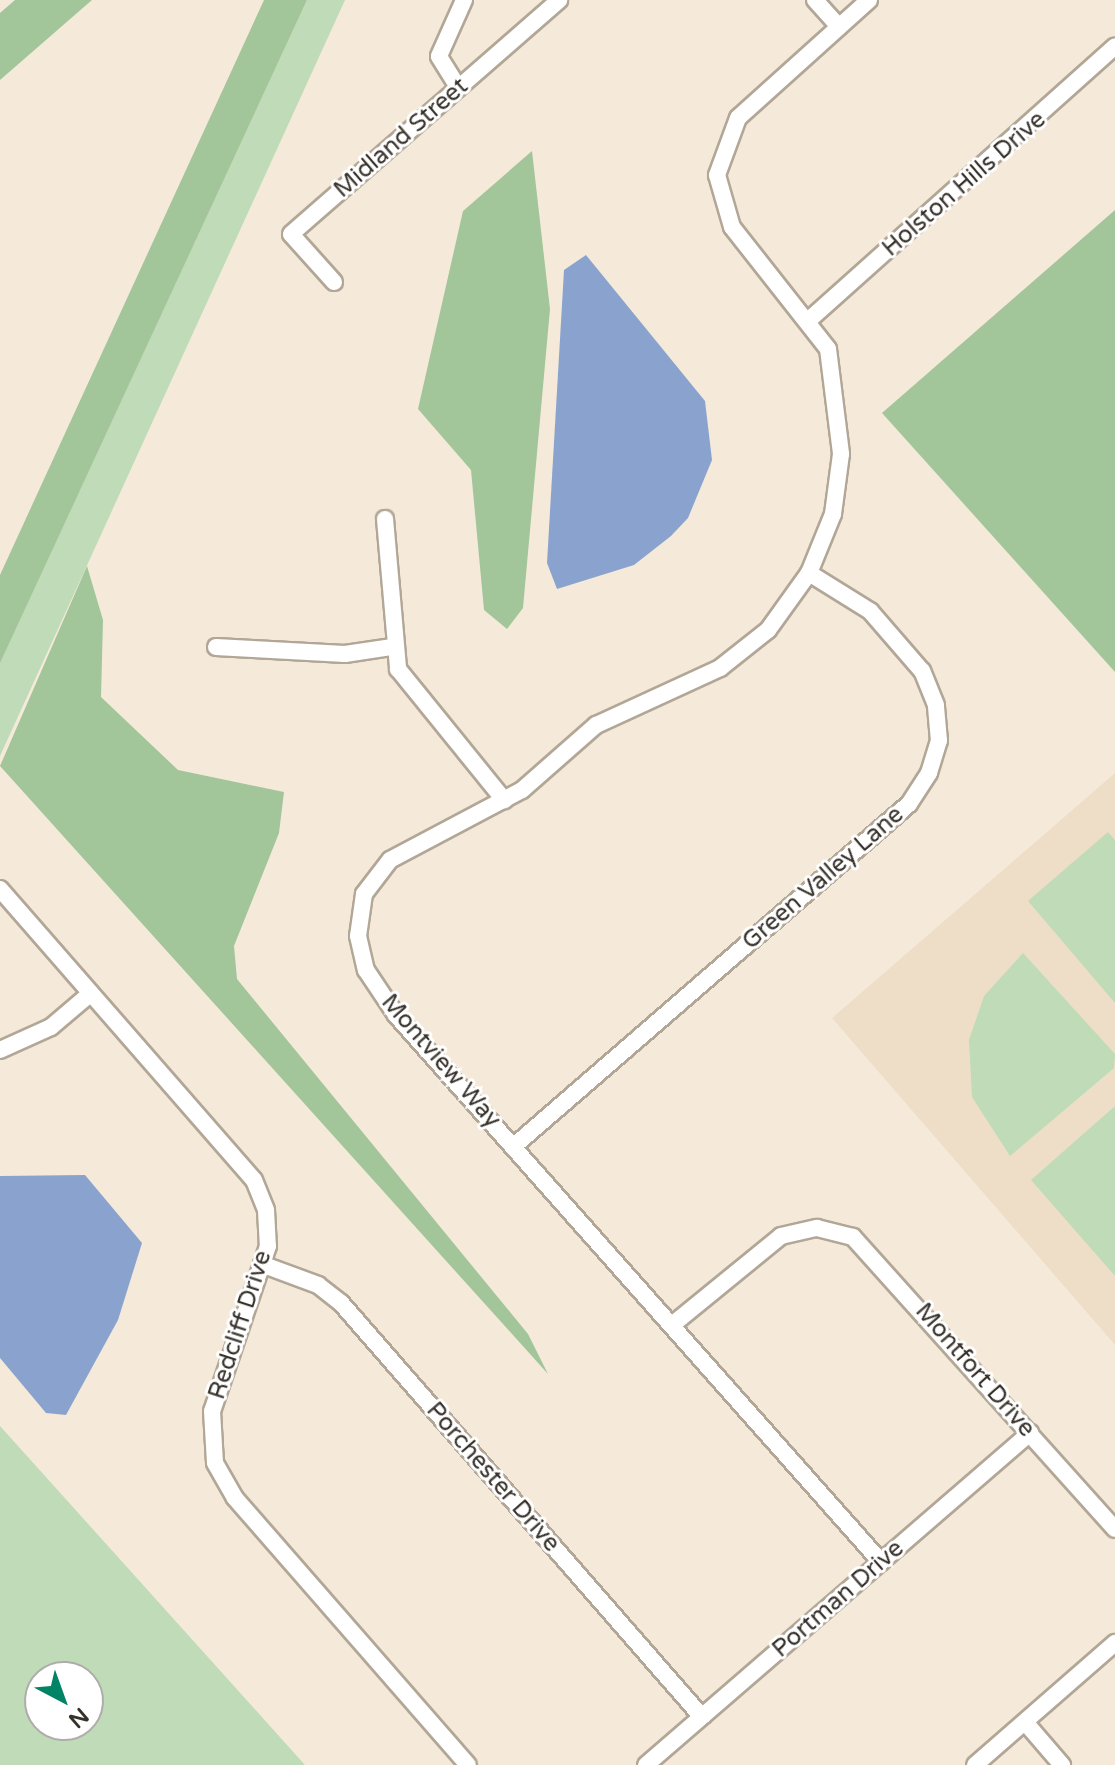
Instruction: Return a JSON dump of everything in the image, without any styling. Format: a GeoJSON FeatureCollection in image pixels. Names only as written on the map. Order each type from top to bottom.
{"type":"FeatureCollection","features":[{"type":"Feature","properties":{"kind":"street"},"geometry":{"type":"LineString","coordinates":[[458,87],[439,56],[464,0]]}},
{"type":"Feature","properties":{"kind":"street","name":"Midland Street"},"geometry":{"type":"LineString","coordinates":[[334,282],[291,234],[559,0]]}},
{"type":"Feature","properties":{"kind":"street"},"geometry":{"type":"LineString","coordinates":[[815,0],[839,27]]}},
{"type":"Feature","properties":{"kind":"street","name":"Montview Way"},"geometry":{"type":"LineString","coordinates":[[869,0],[738,118],[717,175],[732,227],[810,319],[828,349],[841,454],[833,514],[809,573],[788,608],[740,654],[698,681],[596,725],[504,800],[390,860],[364,894],[358,936],[366,970],[396,1015],[881,1562]]}},
{"type":"Feature","properties":{"kind":"street","name":"Holston Hills Drive"},"geometry":{"type":"LineString","coordinates":[[810,319],[1115,46]]}},
{"type":"Feature","properties":{"kind":"street"},"geometry":{"type":"LineString","coordinates":[[385,519],[392,647],[406,686],[504,800]]}},
{"type":"Feature","properties":{"kind":"street","name":"Green Valley Lane"},"geometry":{"type":"LineString","coordinates":[[514,1146],[909,804],[929,773],[939,741],[936,705],[922,671],[870,611],[809,573]]}},
{"type":"Feature","properties":{"kind":"street"},"geometry":{"type":"LineString","coordinates":[[216,647],[345,654],[392,647]]}},
{"type":"Feature","properties":{"kind":"street","name":"Redcliff Drive"},"geometry":{"type":"LineString","coordinates":[[0,889],[254,1180],[268,1218],[264,1265],[212,1411],[215,1463],[245,1509],[468,1765]]}},
{"type":"Feature","properties":{"kind":"street"},"geometry":{"type":"LineString","coordinates":[[0,1050],[51,1027],[91,993]]}},
{"type":"Feature","properties":{"kind":"street","name":"Montfort Drive"},"geometry":{"type":"LineString","coordinates":[[672,1325],[781,1236],[825,1228],[853,1237],[874,1255],[1115,1529]]}},
{"type":"Feature","properties":{"kind":"street","name":"Porchester Drive"},"geometry":{"type":"LineString","coordinates":[[264,1265],[318,1285],[341,1303],[702,1717]]}},
{"type":"Feature","properties":{"kind":"street","name":"Portman Drive"},"geometry":{"type":"LineString","coordinates":[[646,1765],[1030,1433]]}},
{"type":"Feature","properties":{"kind":"street"},"geometry":{"type":"LineString","coordinates":[[975,1765],[1115,1643]]}},
{"type":"Feature","properties":{"kind":"street"},"geometry":{"type":"LineString","coordinates":[[1025,1722],[1062,1765]]}},
{"type":"Feature","properties":{"kind":"shaded area"},"geometry":{"type":"Polygon","coordinates":[[[1115,773],[1115,1345],[832,1018],[1115,773]]]}},
{"type":"Feature","properties":{"kind":"green space"},"geometry":{"type":"Polygon","coordinates":[[[15,0],[92,0],[0,80],[0,13],[15,0]]]}},
{"type":"Feature","properties":{"kind":"green space"},"geometry":{"type":"Polygon","coordinates":[[[264,0],[307,0],[0,663],[0,575],[264,0]]]}},
{"type":"Feature","properties":{"kind":"green space"},"geometry":{"type":"Polygon","coordinates":[[[307,0],[345,0],[0,756],[0,662],[307,0]]]}},
{"type":"Feature","properties":{"kind":"green space"},"geometry":{"type":"Polygon","coordinates":[[[532,151],[550,309],[523,608],[507,629],[484,610],[471,470],[418,409],[463,211],[532,151]]]}},
{"type":"Feature","properties":{"kind":"green space"},"geometry":{"type":"Polygon","coordinates":[[[1115,210],[1115,672],[882,413],[1115,210]]]}},
{"type":"Feature","properties":{"kind":"green space"},"geometry":{"type":"Polygon","coordinates":[[[87,566],[103,620],[101,697],[178,770],[284,792],[279,833],[234,946],[237,979],[528,1334],[548,1374],[0,766],[87,566]]]}},
{"type":"Feature","properties":{"kind":"green space"},"geometry":{"type":"Polygon","coordinates":[[[1108,832],[1115,840],[1115,1003],[1028,901],[1108,832]]]}},
{"type":"Feature","properties":{"kind":"green space"},"geometry":{"type":"Polygon","coordinates":[[[1023,953],[1115,1054],[1114,1068],[1010,1156],[972,1097],[969,1040],[984,996],[1023,953]]]}},
{"type":"Feature","properties":{"kind":"green space"},"geometry":{"type":"Polygon","coordinates":[[[1115,1106],[1115,1276],[1031,1180],[1115,1106]]]}},
{"type":"Feature","properties":{"kind":"green space"},"geometry":{"type":"Polygon","coordinates":[[[0,1426],[305,1765],[0,1765],[0,1426]]]}},
{"type":"Feature","properties":{"kind":"water"},"geometry":{"type":"Polygon","coordinates":[[[586,255],[705,401],[712,460],[688,518],[671,536],[634,565],[557,589],[547,563],[564,270],[586,255]]]}},
{"type":"Feature","properties":{"kind":"water"},"geometry":{"type":"Polygon","coordinates":[[[85,1175],[142,1243],[118,1320],[66,1415],[46,1413],[0,1358],[0,1176],[85,1175]]]}}]}
